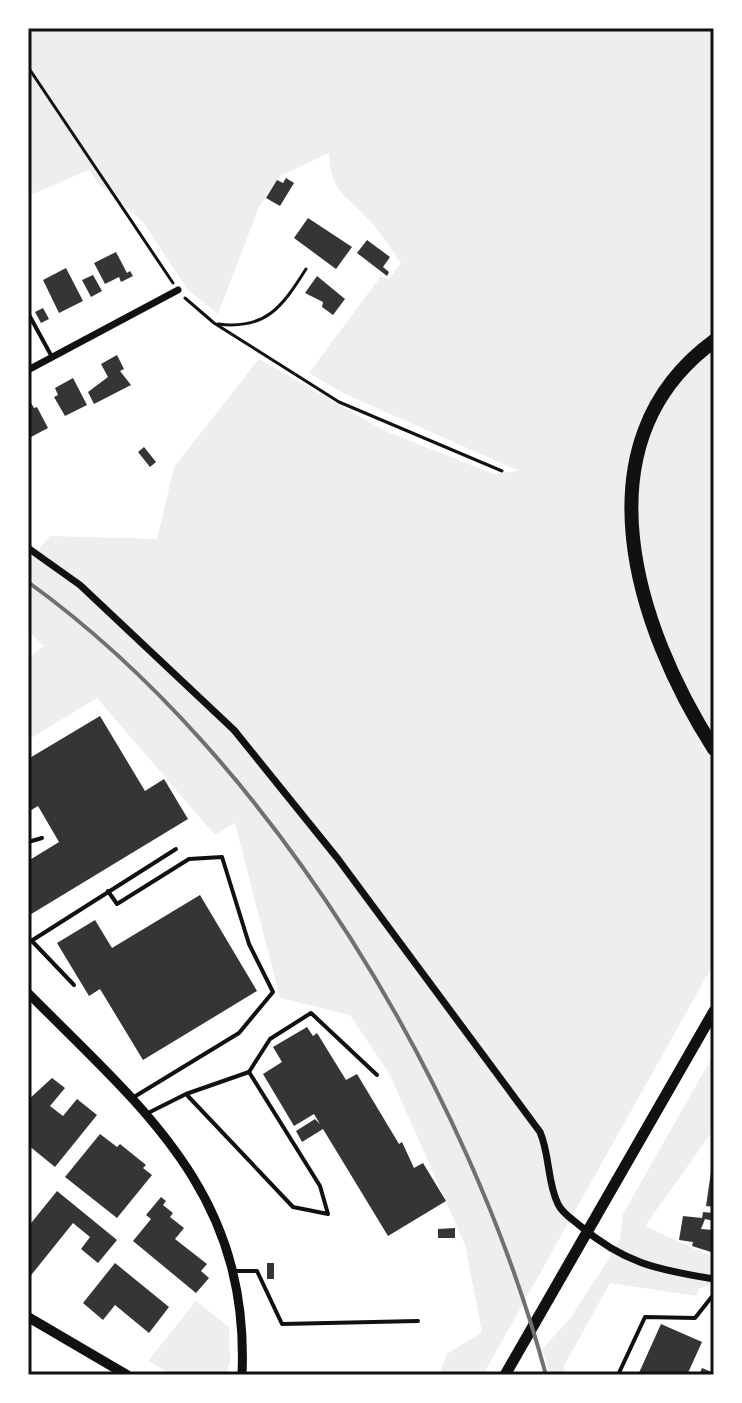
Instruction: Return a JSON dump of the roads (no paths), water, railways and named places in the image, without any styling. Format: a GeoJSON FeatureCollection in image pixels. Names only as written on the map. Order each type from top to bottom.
{"type":"FeatureCollection","features":[{"type":"Feature","properties":{"kind":"highway"},"geometry":{"type":"LineString","coordinates":[[714,341],[673,379],[657,406],[637,458],[630,501],[638,577],[648,617],[666,664],[714,749]]}},
{"type":"Feature","properties":{"kind":"main road"},"geometry":{"type":"LineString","coordinates":[[505,1375],[714,1011]]}},
{"type":"Feature","properties":{"kind":"main road"},"geometry":{"type":"LineString","coordinates":[[28,1317],[127,1375]]}},
{"type":"Feature","properties":{"kind":"street"},"geometry":{"type":"LineString","coordinates":[[28,370],[178,290]]}},
{"type":"Feature","properties":{"kind":"street"},"geometry":{"type":"LineString","coordinates":[[28,548],[80,585],[191,688],[234,730],[291,799],[540,1132],[547,1149],[556,1202],[607,1249],[645,1266],[714,1279]]}},
{"type":"Feature","properties":{"kind":"street"},"geometry":{"type":"LineString","coordinates":[[28,993],[134,1097],[196,1181],[232,1272],[243,1346],[242,1375]]}},
{"type":"Feature","properties":{"kind":"lane"},"geometry":{"type":"LineString","coordinates":[[28,313],[52,357]]}},
{"type":"Feature","properties":{"kind":"lane"},"geometry":{"type":"LineString","coordinates":[[28,842],[42,838]]}},
{"type":"Feature","properties":{"kind":"lane"},"geometry":{"type":"LineString","coordinates":[[74,985],[30,942],[176,849]]}},
{"type":"Feature","properties":{"kind":"lane"},"geometry":{"type":"LineString","coordinates":[[108,891],[117,904],[189,859],[222,857],[249,944],[273,992],[239,1033],[134,1097]]}},
{"type":"Feature","properties":{"kind":"lane"},"geometry":{"type":"LineString","coordinates":[[148,1113],[186,1094],[249,1072],[270,1039],[311,1013],[377,1075]]}},
{"type":"Feature","properties":{"kind":"lane"},"geometry":{"type":"LineString","coordinates":[[186,1094],[293,1207],[328,1214],[320,1186],[249,1072]]}},
{"type":"Feature","properties":{"kind":"lane"},"geometry":{"type":"LineString","coordinates":[[232,1272],[257,1271],[282,1324],[418,1321]]}},
{"type":"Feature","properties":{"kind":"lane"},"geometry":{"type":"LineString","coordinates":[[618,1375],[645,1317],[695,1318],[714,1294]]}},
{"type":"Feature","properties":{"kind":"railway"},"geometry":{"type":"LineString","coordinates":[[28,582],[117,655],[201,740],[279,835],[350,937],[412,1044],[467,1154],[511,1265],[546,1375]]}}]}
